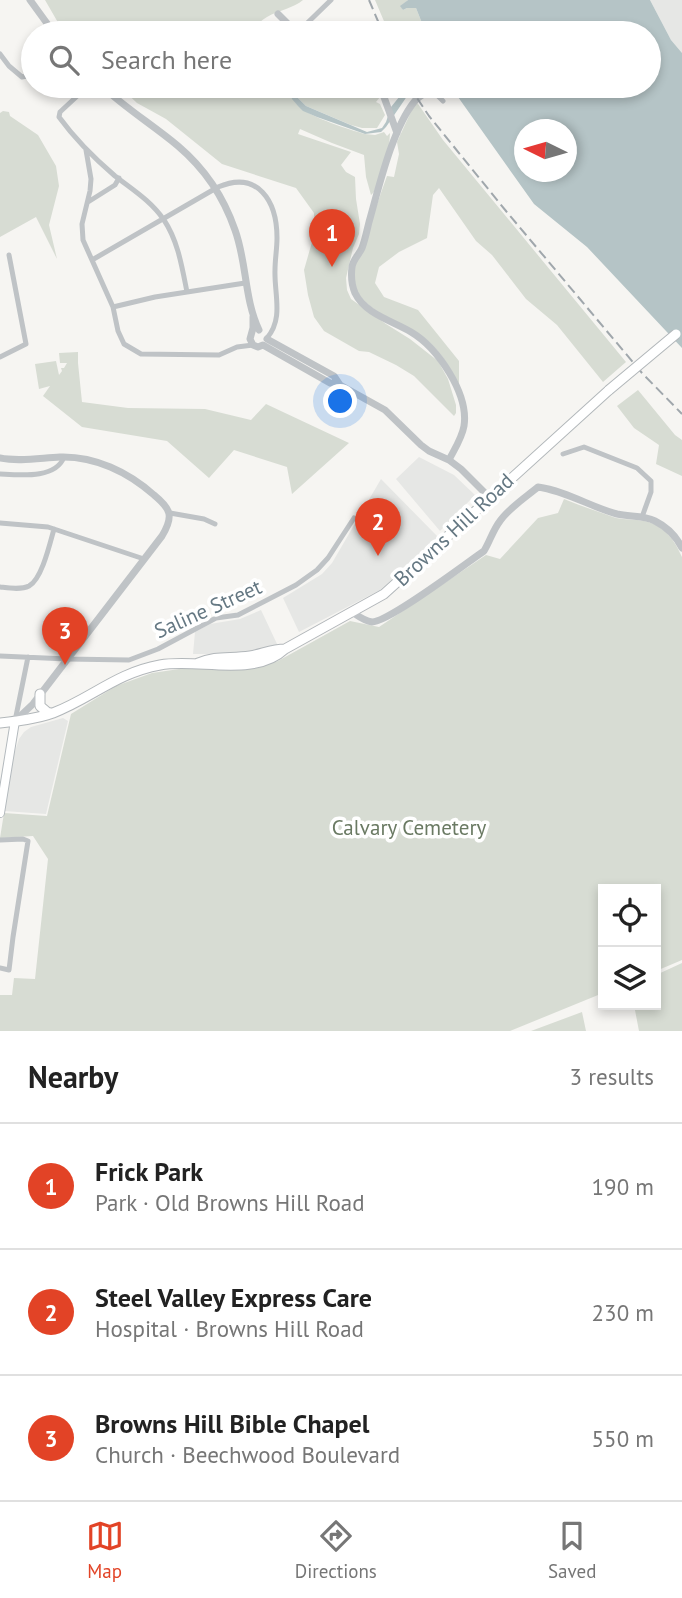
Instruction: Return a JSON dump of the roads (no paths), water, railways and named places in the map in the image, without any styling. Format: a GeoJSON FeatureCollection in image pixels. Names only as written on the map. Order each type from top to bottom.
{"type":"FeatureCollection","features":[{"type":"Feature","properties":{"kind":"main road","name":"Browns Hill Road"},"geometry":{"type":"LineString","coordinates":[[0,723],[53,713],[128,673],[163,664],[198,663],[209,658],[241,657],[285,649],[384,594],[609,390],[682,328]]}},
{"type":"Feature","properties":{"kind":"main road"},"geometry":{"type":"LineString","coordinates":[[40,694],[41,708],[53,713]]}},
{"type":"Feature","properties":{"kind":"main road"},"geometry":{"type":"LineString","coordinates":[[0,813],[3,782],[16,721]]}},
{"type":"Feature","properties":{"kind":"street"},"geometry":{"type":"LineString","coordinates":[[30,0],[45,21]]}},
{"type":"Feature","properties":{"kind":"street"},"geometry":{"type":"LineString","coordinates":[[309,21],[331,0]]}},
{"type":"Feature","properties":{"kind":"street"},"geometry":{"type":"LineString","coordinates":[[278,14],[285,21]]}},
{"type":"Feature","properties":{"kind":"street"},"geometry":{"type":"LineString","coordinates":[[0,54],[21,76]]}},
{"type":"Feature","properties":{"kind":"street"},"geometry":{"type":"LineString","coordinates":[[76,98],[59,114],[61,119],[86,150],[147,199],[163,219],[180,255],[187,292]]}},
{"type":"Feature","properties":{"kind":"street"},"geometry":{"type":"LineString","coordinates":[[116,98],[178,146],[206,176],[214,189],[236,230],[245,283],[260,336],[334,376],[340,385],[385,410],[421,445],[461,469],[490,498]]}},
{"type":"Feature","properties":{"kind":"street"},"geometry":{"type":"LineString","coordinates":[[384,98],[396,131]]}},
{"type":"Feature","properties":{"kind":"street"},"geometry":{"type":"LineString","coordinates":[[418,98],[396,131],[362,248],[352,263],[351,274],[354,291],[361,304],[414,333],[432,349],[448,370],[457,388],[464,424],[461,437],[449,460]]}},
{"type":"Feature","properties":{"kind":"street"},"geometry":{"type":"LineString","coordinates":[[440,98],[443,101]]}},
{"type":"Feature","properties":{"kind":"street"},"geometry":{"type":"LineString","coordinates":[[86,150],[91,179],[82,224],[83,240],[113,307],[124,344],[141,354],[219,355],[260,336]]}},
{"type":"Feature","properties":{"kind":"street"},"geometry":{"type":"LineString","coordinates":[[88,202],[115,185],[119,178]]}},
{"type":"Feature","properties":{"kind":"street"},"geometry":{"type":"LineString","coordinates":[[92,260],[229,182],[244,182],[257,188],[271,203],[276,225],[275,272],[278,305],[272,328],[251,341],[253,345],[237,347]]}},
{"type":"Feature","properties":{"kind":"street"},"geometry":{"type":"LineString","coordinates":[[0,357],[26,344],[9,255]]}},
{"type":"Feature","properties":{"kind":"street"},"geometry":{"type":"LineString","coordinates":[[113,307],[155,297],[245,283]]}},
{"type":"Feature","properties":{"kind":"street"},"geometry":{"type":"LineString","coordinates":[[563,454],[583,447],[637,468],[651,481],[651,492],[642,517]]}},
{"type":"Feature","properties":{"kind":"street"},"geometry":{"type":"LineString","coordinates":[[0,458],[64,457],[97,461],[122,472],[147,488],[166,505],[170,513],[166,528],[144,559],[33,704],[16,721]]}},
{"type":"Feature","properties":{"kind":"street"},"geometry":{"type":"LineString","coordinates":[[0,474],[28,475],[49,471],[60,466],[64,457]]}},
{"type":"Feature","properties":{"kind":"street"},"geometry":{"type":"LineString","coordinates":[[352,612],[373,622],[398,611],[484,551],[503,517],[538,487],[578,498],[616,513],[654,520],[670,531],[682,548]]}},
{"type":"Feature","properties":{"kind":"street"},"geometry":{"type":"LineString","coordinates":[[170,513],[204,519],[215,524]]}},
{"type":"Feature","properties":{"kind":"street","name":"Saline Street"},"geometry":{"type":"LineString","coordinates":[[0,656],[129,660],[158,649],[216,618],[238,615],[296,585],[328,558],[354,518]]}},
{"type":"Feature","properties":{"kind":"street"},"geometry":{"type":"LineString","coordinates":[[0,523],[54,529],[144,559]]}},
{"type":"Feature","properties":{"kind":"street"},"geometry":{"type":"LineString","coordinates":[[0,587],[21,588],[32,583],[40,572],[54,529]]}},
{"type":"Feature","properties":{"kind":"street"},"geometry":{"type":"LineString","coordinates":[[16,721],[28,657]]}},
{"type":"Feature","properties":{"kind":"street"},"geometry":{"type":"LineString","coordinates":[[0,840],[28,841],[9,970],[0,968]]}},
{"type":"Feature","properties":{"kind":"railway"},"geometry":{"type":"LineString","coordinates":[[369,0],[378,21]]}},
{"type":"Feature","properties":{"kind":"railway"},"geometry":{"type":"LineString","coordinates":[[417,98],[506,211],[642,373],[682,414]]}},
{"type":"Feature","properties":{"kind":"place","name":"Frick Park"},"geometry":{"type":"Point","coordinates":[332,267]}},
{"type":"Feature","properties":{"kind":"place","name":"Steel Valley Express Care"},"geometry":{"type":"Point","coordinates":[378,556]}},
{"type":"Feature","properties":{"kind":"place","name":"Browns Hill Bible Chapel"},"geometry":{"type":"Point","coordinates":[65,665]}},
{"type":"Feature","properties":{"kind":"park label","name":"Calvary Cemetery"},"geometry":{"type":"Point","coordinates":[409,828]}}]}
